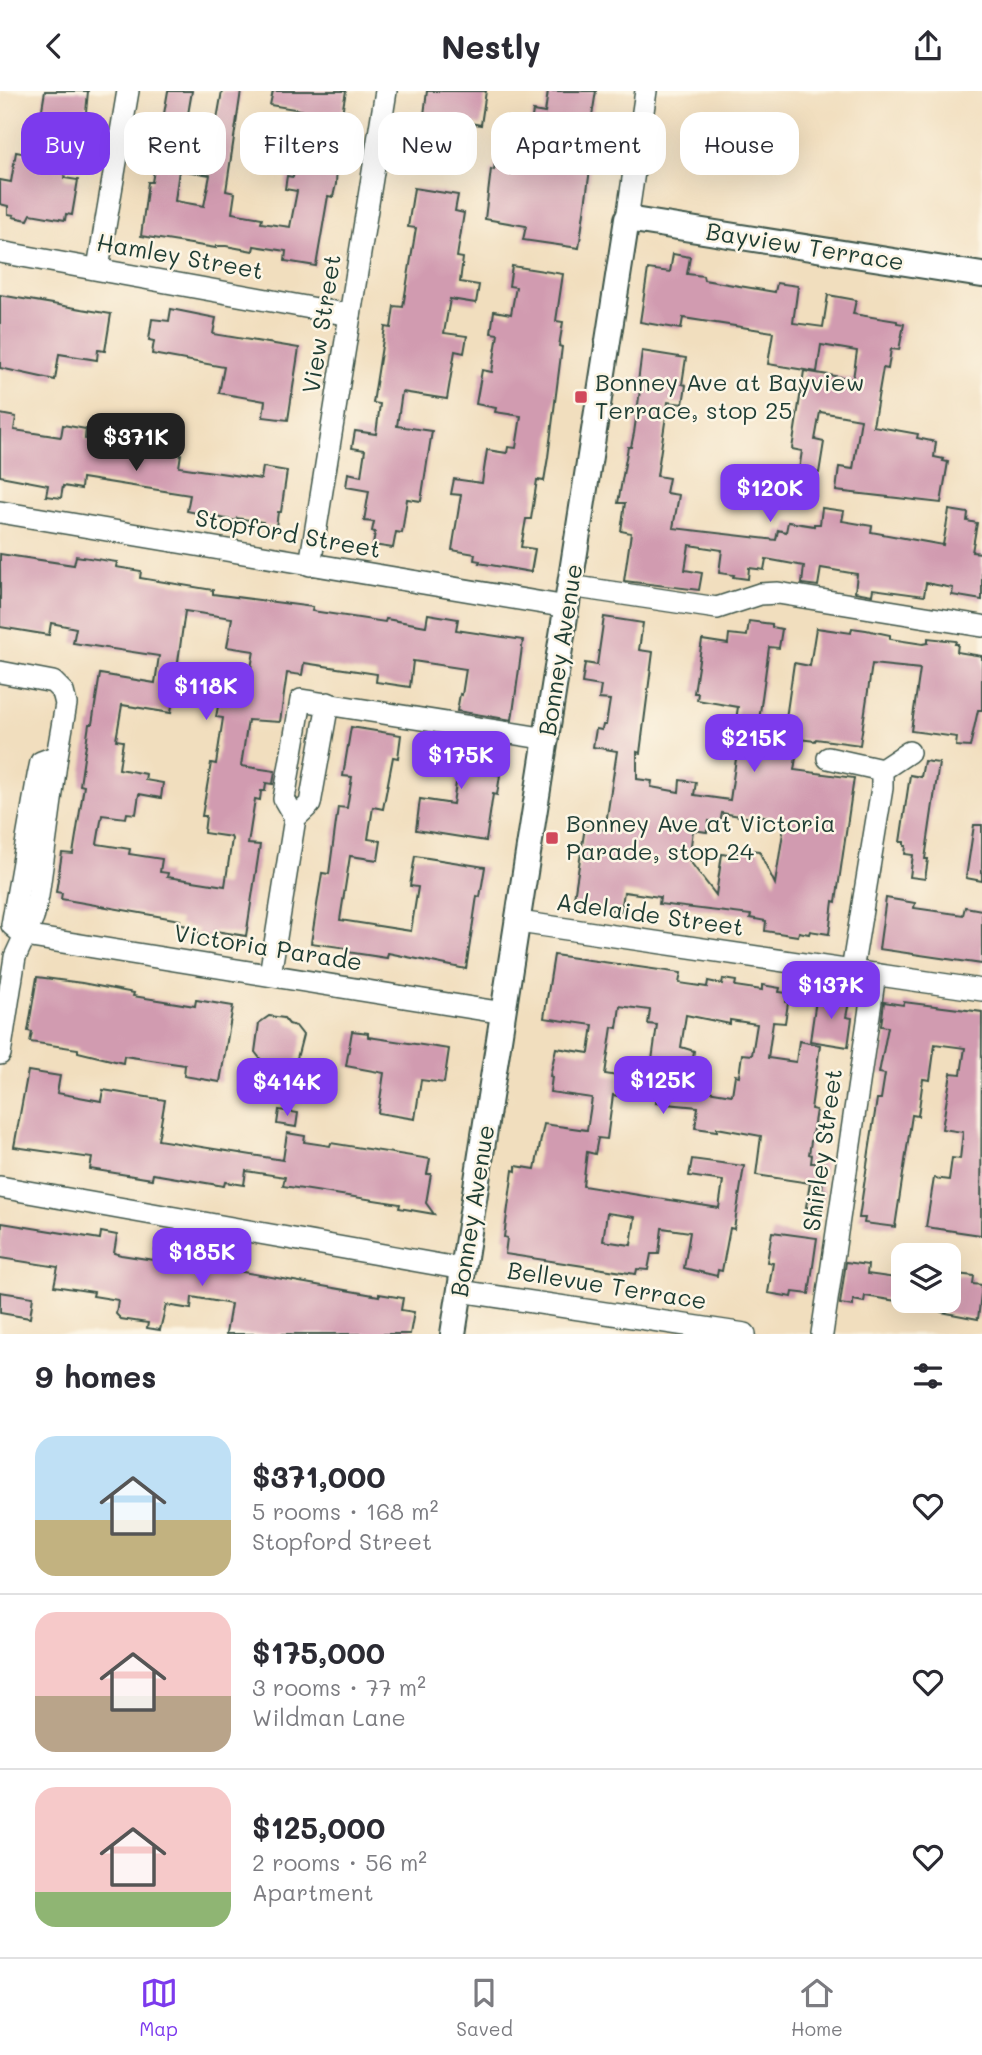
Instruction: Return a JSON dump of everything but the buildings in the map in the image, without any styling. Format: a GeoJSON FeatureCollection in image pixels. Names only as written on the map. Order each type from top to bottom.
{"type":"FeatureCollection","features":[{"type":"Feature","properties":{"kind":"street"},"geometry":{"type":"LineString","coordinates":[[98,268],[128,91]]}},
{"type":"Feature","properties":{"kind":"street","name":"View Street"},"geometry":{"type":"LineString","coordinates":[[310,565],[386,91]]}},
{"type":"Feature","properties":{"kind":"street","name":"Bonney Avenue"},"geometry":{"type":"LineString","coordinates":[[453,1334],[548,739],[646,91]]}},
{"type":"Feature","properties":{"kind":"street","name":"Bayview Terrace"},"geometry":{"type":"LineString","coordinates":[[627,219],[982,275]]}},
{"type":"Feature","properties":{"kind":"street","name":"Hamley Street"},"geometry":{"type":"LineString","coordinates":[[0,252],[350,315]]}},
{"type":"Feature","properties":{"kind":"street","name":"Stopford Street"},"geometry":{"type":"LineString","coordinates":[[0,512],[310,565],[569,597],[717,608],[760,594],[778,593],[982,626]]}},
{"type":"Feature","properties":{"kind":"street"},"geometry":{"type":"LineString","coordinates":[[0,667],[4,665],[68,685]]}},
{"type":"Feature","properties":{"kind":"street"},"geometry":{"type":"LineString","coordinates":[[0,672],[68,685]]}},
{"type":"Feature","properties":{"kind":"street"},"geometry":{"type":"LineString","coordinates":[[0,1054],[15,957],[33,919],[38,896],[68,685]]}},
{"type":"Feature","properties":{"kind":"street"},"geometry":{"type":"LineString","coordinates":[[295,818],[284,799],[301,700],[548,739]]}},
{"type":"Feature","properties":{"kind":"street"},"geometry":{"type":"LineString","coordinates":[[270,975],[295,818],[310,804],[328,703]]}},
{"type":"Feature","properties":{"kind":"street"},"geometry":{"type":"LineString","coordinates":[[828,758],[882,770],[909,753]]}},
{"type":"Feature","properties":{"kind":"street"},"geometry":{"type":"LineString","coordinates":[[852,971],[882,788],[882,770]]}},
{"type":"Feature","properties":{"kind":"street","name":"Adelaide Street"},"geometry":{"type":"LineString","coordinates":[[519,922],[982,990]]}},
{"type":"Feature","properties":{"kind":"street","name":"Victoria Parade"},"geometry":{"type":"LineString","coordinates":[[25,936],[504,1013]]}},
{"type":"Feature","properties":{"kind":"street","name":"Shirley Street"},"geometry":{"type":"LineString","coordinates":[[822,1334],[875,974]]}},
{"type":"Feature","properties":{"kind":"street","name":"Bellevue Terrace"},"geometry":{"type":"LineString","coordinates":[[0,1187],[745,1334]]}},
{"type":"Feature","properties":{"kind":"place","name":"Bonney Ave at Bayview Terrace, stop 25"},"geometry":{"type":"Point","coordinates":[581,397]}},
{"type":"Feature","properties":{"kind":"place","name":"Bonney Ave at Victoria Parade, stop 24"},"geometry":{"type":"Point","coordinates":[552,838]}}]}
